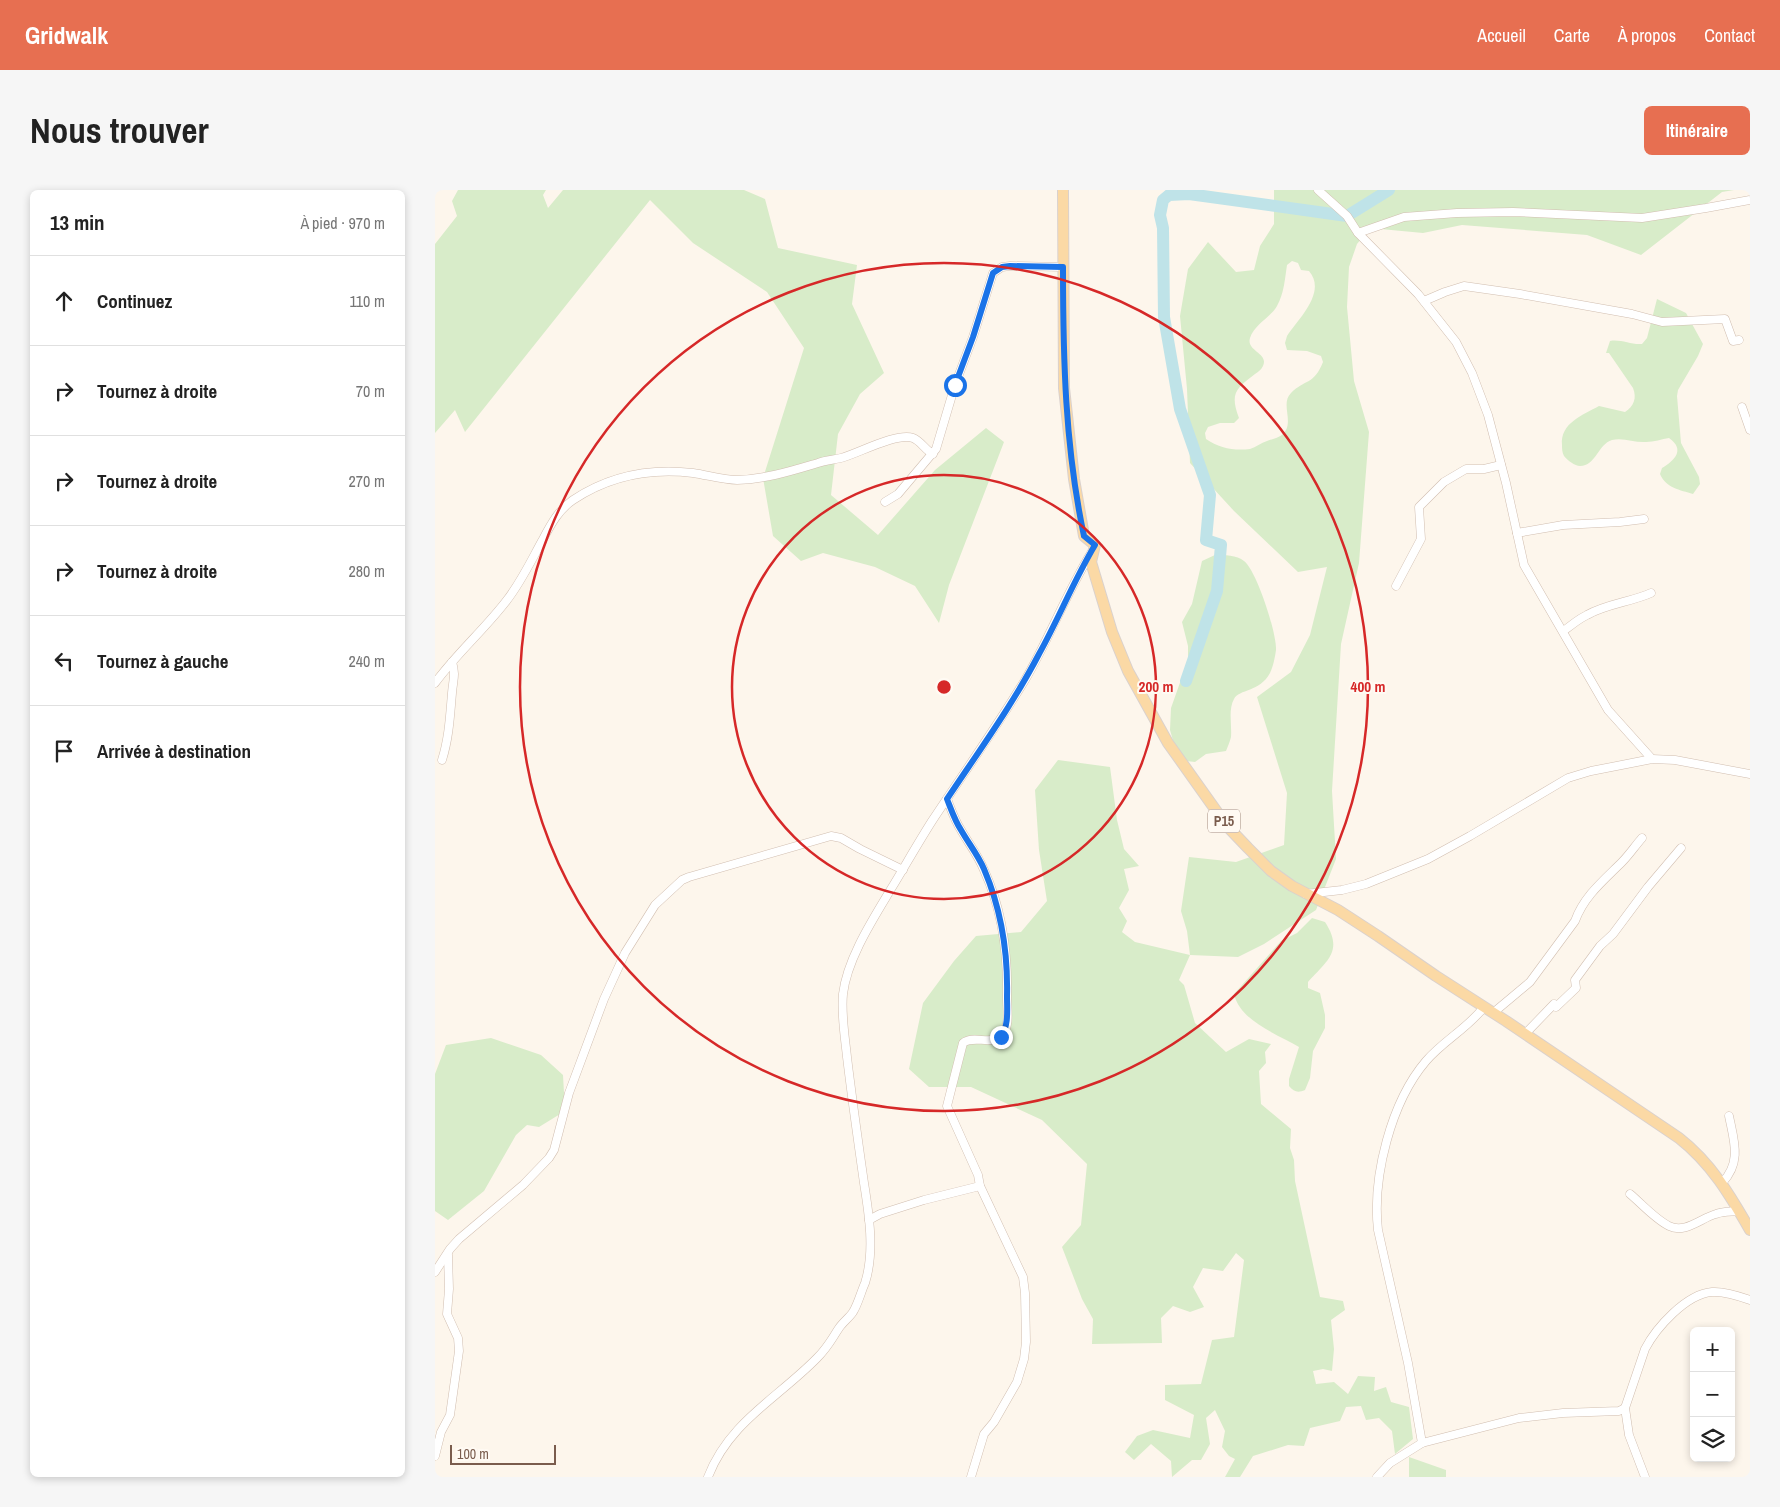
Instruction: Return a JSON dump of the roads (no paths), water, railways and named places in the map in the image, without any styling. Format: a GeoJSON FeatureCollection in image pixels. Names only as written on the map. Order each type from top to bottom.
{"type":"FeatureCollection","features":[{"type":"Feature","properties":{"kind":"main road"},"geometry":{"type":"LineString","coordinates":[[1063,190],[1064,380],[1071,458],[1084,536],[1095,545]]}},
{"type":"Feature","properties":{"kind":"main road","name":"P15"},"geometry":{"type":"LineString","coordinates":[[1095,545],[1091,562],[1112,632],[1128,670],[1168,743],[1227,826],[1241,841],[1271,871],[1292,886],[1350,917],[1679,1138],[1701,1156],[1722,1183],[1750,1230]]}},
{"type":"Feature","properties":{"kind":"street"},"geometry":{"type":"LineString","coordinates":[[1318,190],[1347,216],[1358,232],[1424,301],[1456,342],[1472,372],[1488,415],[1524,565],[1608,710],[1652,760]]}},
{"type":"Feature","properties":{"kind":"street"},"geometry":{"type":"LineString","coordinates":[[1358,232],[1404,217],[1457,213],[1513,212],[1642,218],[1750,200]]}},
{"type":"Feature","properties":{"kind":"street"},"geometry":{"type":"LineString","coordinates":[[885,502],[898,494],[936,449],[955,385],[973,337],[993,273],[1002,267],[1010,266],[1063,267]]}},
{"type":"Feature","properties":{"kind":"street"},"geometry":{"type":"LineString","coordinates":[[1424,301],[1464,286],[1632,314],[1662,322],[1725,319],[1733,341],[1739,340]]}},
{"type":"Feature","properties":{"kind":"street"},"geometry":{"type":"LineString","coordinates":[[1742,407],[1750,430]]}},
{"type":"Feature","properties":{"kind":"street"},"geometry":{"type":"LineString","coordinates":[[435,683],[508,599],[519,583],[553,520],[562,508],[591,490],[625,477],[666,471],[735,480],[763,478],[841,458],[905,436],[914,438],[933,454]]}},
{"type":"Feature","properties":{"kind":"street"},"geometry":{"type":"LineString","coordinates":[[1395,586],[1421,539],[1419,507],[1428,496],[1444,482],[1466,468],[1484,469],[1501,465]]}},
{"type":"Feature","properties":{"kind":"street"},"geometry":{"type":"LineString","coordinates":[[1517,533],[1563,525],[1644,519]]}},
{"type":"Feature","properties":{"kind":"street"},"geometry":{"type":"LineString","coordinates":[[708,1477],[718,1454],[733,1433],[817,1358],[832,1342],[839,1328],[854,1311],[866,1279],[870,1244],[869,1220],[843,1019],[843,994],[848,973],[861,944],[903,870],[1025,679],[1040,653],[1075,579],[1095,545]]}},
{"type":"Feature","properties":{"kind":"street"},"geometry":{"type":"LineString","coordinates":[[1563,631],[1587,614],[1635,600],[1651,593]]}},
{"type":"Feature","properties":{"kind":"street"},"geometry":{"type":"LineString","coordinates":[[442,760],[449,731],[452,691],[455,678],[452,662]]}},
{"type":"Feature","properties":{"kind":"street"},"geometry":{"type":"LineString","coordinates":[[1305,894],[1342,890],[1366,884],[1428,859],[1568,778],[1591,771],[1652,760],[1675,760],[1750,774]]}},
{"type":"Feature","properties":{"kind":"street"},"geometry":{"type":"LineString","coordinates":[[947,799],[960,829],[974,849],[985,871],[995,902],[1008,973],[1006,1029],[1001,1037],[996,1039],[968,1040],[963,1042],[947,1106],[978,1175],[980,1186],[1023,1278],[1025,1293],[1024,1359],[1017,1382],[985,1434],[971,1477]]}},
{"type":"Feature","properties":{"kind":"street"},"geometry":{"type":"LineString","coordinates":[[435,1272],[440,1262],[459,1239],[523,1185],[549,1158],[554,1150],[569,1093],[611,982],[625,953],[647,916],[655,905],[681,880],[831,836],[841,838],[903,870]]}},
{"type":"Feature","properties":{"kind":"street"},"geometry":{"type":"LineString","coordinates":[[1422,1443],[1408,1363],[1378,1230],[1378,1178],[1389,1135],[1408,1086],[1427,1060],[1477,1017],[1530,982],[1575,921],[1579,909],[1642,838]]}},
{"type":"Feature","properties":{"kind":"street"},"geometry":{"type":"LineString","coordinates":[[1525,1034],[1554,1004],[1557,1007],[1577,988],[1575,980],[1600,946],[1613,934],[1681,848]]}},
{"type":"Feature","properties":{"kind":"street"},"geometry":{"type":"LineString","coordinates":[[1722,1183],[1733,1169],[1735,1161],[1735,1143],[1729,1116]]}},
{"type":"Feature","properties":{"kind":"street"},"geometry":{"type":"LineString","coordinates":[[869,1220],[880,1214],[924,1200],[980,1186]]}},
{"type":"Feature","properties":{"kind":"street"},"geometry":{"type":"LineString","coordinates":[[1630,1194],[1667,1226],[1681,1229],[1717,1214],[1739,1211]]}},
{"type":"Feature","properties":{"kind":"street"},"geometry":{"type":"LineString","coordinates":[[435,1456],[441,1432],[450,1415],[459,1351],[458,1338],[447,1314],[449,1289],[447,1255]]}},
{"type":"Feature","properties":{"kind":"street"},"geometry":{"type":"LineString","coordinates":[[1645,1477],[1629,1435],[1625,1408],[1645,1349],[1657,1330],[1672,1314],[1701,1295],[1718,1292],[1750,1300]]}},
{"type":"Feature","properties":{"kind":"street"},"geometry":{"type":"LineString","coordinates":[[1377,1477],[1390,1463],[1422,1443],[1519,1418],[1563,1413],[1619,1411],[1625,1408]]}},
{"type":"Feature","properties":{"kind":"waterway"},"geometry":{"type":"LineString","coordinates":[[1186,681],[1217,591],[1221,545],[1206,540],[1210,495],[1180,409],[1164,317],[1163,228],[1160,215],[1163,200],[1169,195],[1189,194],[1347,216],[1389,190]]}}]}
